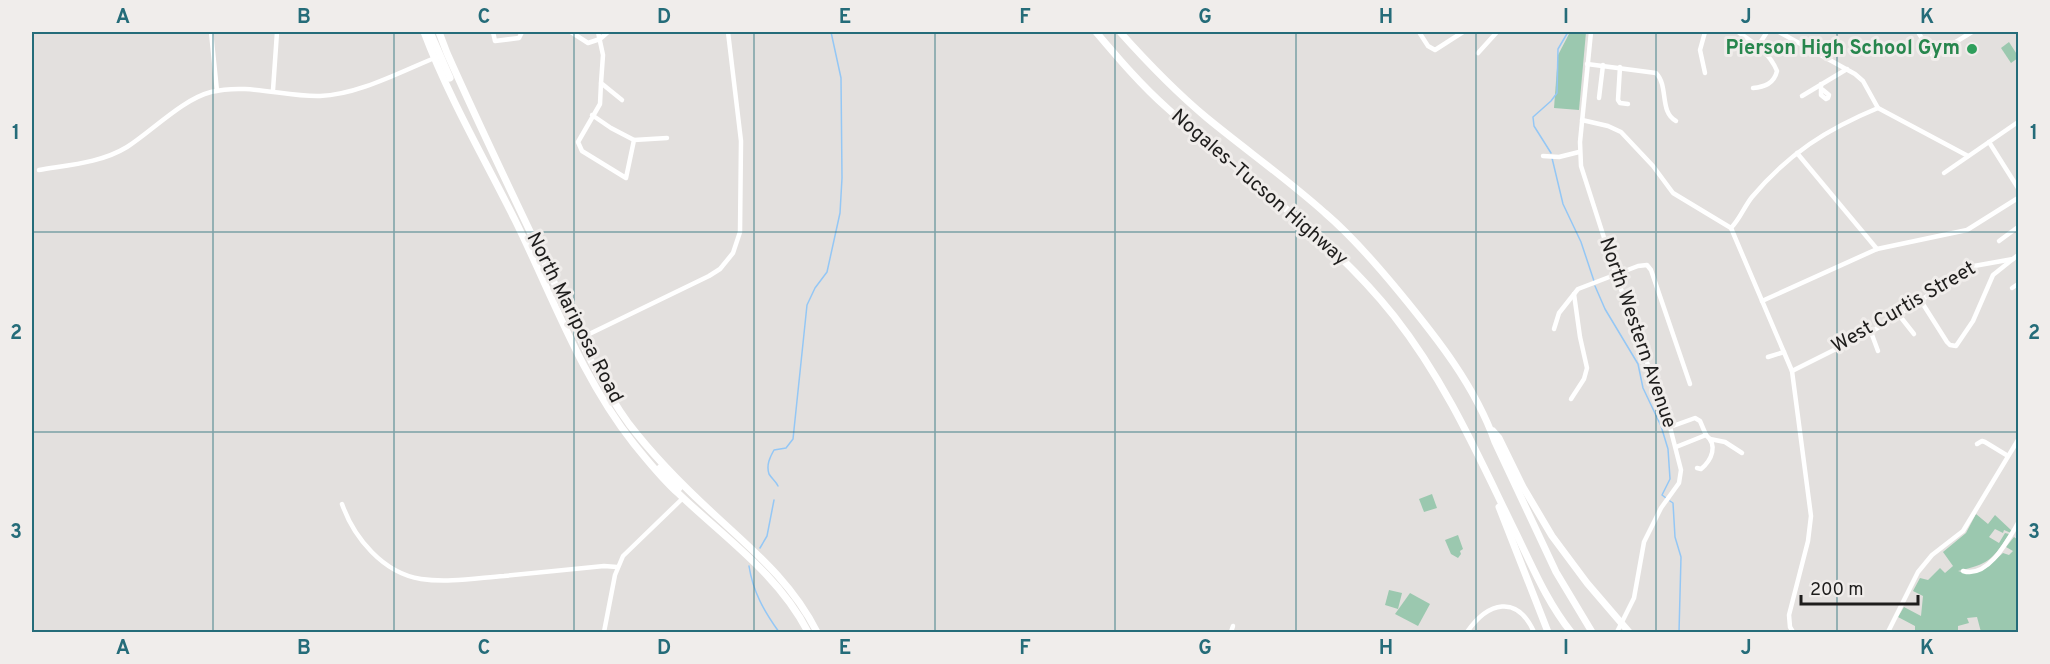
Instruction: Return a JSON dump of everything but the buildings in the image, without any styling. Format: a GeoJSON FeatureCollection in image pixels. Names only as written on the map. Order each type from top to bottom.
{"type":"FeatureCollection","features":[{"type":"Feature","properties":{"kind":"highway"},"geometry":{"type":"LineString","coordinates":[[424,32],[440,55]]}},
{"type":"Feature","properties":{"kind":"highway"},"geometry":{"type":"LineString","coordinates":[[430,32],[440,55]]}},
{"type":"Feature","properties":{"kind":"highway"},"geometry":{"type":"LineString","coordinates":[[439,32],[440,55]]}},
{"type":"Feature","properties":{"kind":"highway","name":"Nogales–Tucson Highway"},"geometry":{"type":"LineString","coordinates":[[1096,32],[1166,107],[1312,230],[1371,288],[1413,340],[1438,377],[1537,575],[1571,633]]}},
{"type":"Feature","properties":{"kind":"highway","name":"Nogales–Tucson Highway"},"geometry":{"type":"LineString","coordinates":[[1120,32],[1205,116],[1325,212],[1347,233],[1436,337],[1491,429],[1556,572],[1592,633]]}},
{"type":"Feature","properties":{"kind":"highway","name":"North Mariposa Road"},"geometry":{"type":"LineString","coordinates":[[440,55],[472,134],[582,361],[606,404],[641,453],[683,498],[771,566],[801,604],[817,633]]}},
{"type":"Feature","properties":{"kind":"highway","name":"North Mariposa Road"},"geometry":{"type":"LineString","coordinates":[[440,55],[581,338],[628,423],[661,462],[742,544],[787,597],[808,633]]}},
{"type":"Feature","properties":{"kind":"highway"},"geometry":{"type":"LineString","coordinates":[[542,277],[572,332],[581,338],[579,341],[581,348],[606,404]]}},
{"type":"Feature","properties":{"kind":"highway"},"geometry":{"type":"LineString","coordinates":[[613,399],[641,445],[681,490],[683,498]]}},
{"type":"Feature","properties":{"kind":"highway"},"geometry":{"type":"LineString","coordinates":[[1491,429],[1499,438],[1523,487],[1552,536],[1587,583],[1629,633]]}},
{"type":"Feature","properties":{"kind":"highway"},"geometry":{"type":"LineString","coordinates":[[1478,455],[1548,633]]}},
{"type":"Feature","properties":{"kind":"street"},"geometry":{"type":"LineString","coordinates":[[211,32],[217,91]]}},
{"type":"Feature","properties":{"kind":"street"},"geometry":{"type":"LineString","coordinates":[[273,90],[277,32]]}},
{"type":"Feature","properties":{"kind":"street"},"geometry":{"type":"LineString","coordinates":[[493,32],[495,41],[519,38],[522,32]]}},
{"type":"Feature","properties":{"kind":"street"},"geometry":{"type":"LineString","coordinates":[[571,32],[588,43],[600,39],[608,32]]}},
{"type":"Feature","properties":{"kind":"street"},"geometry":{"type":"LineString","coordinates":[[598,32],[603,55],[600,104],[578,142],[582,151],[626,178],[634,140]]}},
{"type":"Feature","properties":{"kind":"street"},"geometry":{"type":"LineString","coordinates":[[581,338],[709,276],[728,261],[737,243],[740,225],[741,141],[728,32]]}},
{"type":"Feature","properties":{"kind":"street"},"geometry":{"type":"LineString","coordinates":[[1419,32],[1428,46],[1435,50],[1463,32]]}},
{"type":"Feature","properties":{"kind":"street"},"geometry":{"type":"LineString","coordinates":[[1478,53],[1497,32]]}},
{"type":"Feature","properties":{"kind":"street","name":"North Western Avenue"},"geometry":{"type":"LineString","coordinates":[[1592,32],[1579,152],[1581,166],[1680,461],[1679,483],[1661,508],[1644,542],[1634,598],[1617,633]]}},
{"type":"Feature","properties":{"kind":"street"},"geometry":{"type":"LineString","coordinates":[[1705,32],[1700,50],[1705,73]]}},
{"type":"Feature","properties":{"kind":"street"},"geometry":{"type":"LineString","coordinates":[[1738,32],[1758,46],[1772,61],[1777,71],[1773,81],[1769,84],[1752,88]]}},
{"type":"Feature","properties":{"kind":"street"},"geometry":{"type":"LineString","coordinates":[[1758,46],[1767,32]]}},
{"type":"Feature","properties":{"kind":"street"},"geometry":{"type":"LineString","coordinates":[[1779,32],[1847,69],[1863,81],[1878,108],[1968,156]]}},
{"type":"Feature","properties":{"kind":"street"},"geometry":{"type":"LineString","coordinates":[[1918,32],[1933,56],[1972,32]]}},
{"type":"Feature","properties":{"kind":"street"},"geometry":{"type":"LineString","coordinates":[[39,170],[104,158],[125,148],[181,107],[208,93],[239,89],[273,90],[320,96],[348,92],[440,55]]}},
{"type":"Feature","properties":{"kind":"street"},"geometry":{"type":"LineString","coordinates":[[1587,64],[1652,71],[1659,75],[1669,115],[1676,121]]}},
{"type":"Feature","properties":{"kind":"street"},"geometry":{"type":"LineString","coordinates":[[1599,98],[1603,65]]}},
{"type":"Feature","properties":{"kind":"street"},"geometry":{"type":"LineString","coordinates":[[1620,67],[1617,100],[1628,104]]}},
{"type":"Feature","properties":{"kind":"street"},"geometry":{"type":"LineString","coordinates":[[1802,96],[1822,87],[1847,69]]}},
{"type":"Feature","properties":{"kind":"street"},"geometry":{"type":"LineString","coordinates":[[601,83],[622,100]]}},
{"type":"Feature","properties":{"kind":"street"},"geometry":{"type":"LineString","coordinates":[[1731,228],[1755,195],[1797,153],[1836,127],[1878,108]]}},
{"type":"Feature","properties":{"kind":"street"},"geometry":{"type":"LineString","coordinates":[[592,115],[634,140],[667,138]]}},
{"type":"Feature","properties":{"kind":"street"},"geometry":{"type":"LineString","coordinates":[[1582,120],[1608,126],[1621,132],[1653,166],[1673,193],[1731,228],[1792,371],[1811,516],[1808,541],[1789,615],[1793,633]]}},
{"type":"Feature","properties":{"kind":"street"},"geometry":{"type":"LineString","coordinates":[[1944,173],[2019,122]]}},
{"type":"Feature","properties":{"kind":"street"},"geometry":{"type":"LineString","coordinates":[[1989,142],[2019,188]]}},
{"type":"Feature","properties":{"kind":"street"},"geometry":{"type":"LineString","coordinates":[[1543,156],[1559,157],[1579,152]]}},
{"type":"Feature","properties":{"kind":"street"},"geometry":{"type":"LineString","coordinates":[[1797,153],[1876,249]]}},
{"type":"Feature","properties":{"kind":"street"},"geometry":{"type":"LineString","coordinates":[[1762,301],[1876,249],[1964,231],[2019,198]]}},
{"type":"Feature","properties":{"kind":"street"},"geometry":{"type":"LineString","coordinates":[[1999,241],[2019,227]]}},
{"type":"Feature","properties":{"kind":"street"},"geometry":{"type":"LineString","coordinates":[[1921,301],[1947,342],[1953,346],[1958,344],[1973,321],[1993,276],[2016,257]]}},
{"type":"Feature","properties":{"kind":"street","name":"West Curtis Street"},"geometry":{"type":"LineString","coordinates":[[1792,371],[1870,332],[1974,266],[2016,257]]}},
{"type":"Feature","properties":{"kind":"street"},"geometry":{"type":"LineString","coordinates":[[1554,329],[1559,313],[1581,286],[1647,265],[1651,270],[1690,384]]}},
{"type":"Feature","properties":{"kind":"street"},"geometry":{"type":"LineString","coordinates":[[2012,288],[2019,284]]}},
{"type":"Feature","properties":{"kind":"street"},"geometry":{"type":"LineString","coordinates":[[1571,399],[1584,379],[1587,368],[1574,293]]}},
{"type":"Feature","properties":{"kind":"street"},"geometry":{"type":"LineString","coordinates":[[1899,315],[1914,334]]}},
{"type":"Feature","properties":{"kind":"street"},"geometry":{"type":"LineString","coordinates":[[1870,332],[1878,351]]}},
{"type":"Feature","properties":{"kind":"street"},"geometry":{"type":"LineString","coordinates":[[1768,357],[1784,352]]}},
{"type":"Feature","properties":{"kind":"street"},"geometry":{"type":"LineString","coordinates":[[1670,427],[1695,418],[1700,421],[1713,447],[1706,465],[1701,469],[1697,468]]}},
{"type":"Feature","properties":{"kind":"street"},"geometry":{"type":"LineString","coordinates":[[1676,447],[1706,435]]}},
{"type":"Feature","properties":{"kind":"street"},"geometry":{"type":"LineString","coordinates":[[1710,439],[1725,442],[1742,453]]}},
{"type":"Feature","properties":{"kind":"street"},"geometry":{"type":"LineString","coordinates":[[1888,633],[1924,563],[1963,531],[2019,440]]}},
{"type":"Feature","properties":{"kind":"street"},"geometry":{"type":"LineString","coordinates":[[1977,444],[1985,442],[2008,456]]}},
{"type":"Feature","properties":{"kind":"street"},"geometry":{"type":"LineString","coordinates":[[604,633],[617,567],[623,556],[683,498]]}},
{"type":"Feature","properties":{"kind":"street"},"geometry":{"type":"LineString","coordinates":[[342,504],[351,526],[368,549],[397,570],[420,579],[453,581],[604,566],[617,567]]}},
{"type":"Feature","properties":{"kind":"street"},"geometry":{"type":"LineString","coordinates":[[1963,571],[1970,573],[1997,556],[2019,523]]}},
{"type":"Feature","properties":{"kind":"street"},"geometry":{"type":"LineString","coordinates":[[1467,633],[1481,616],[1495,608],[1503,607],[1518,610],[1523,614],[1532,632]]}},
{"type":"Feature","properties":{"kind":"street"},"geometry":{"type":"LineString","coordinates":[[1231,633],[1233,626]]}},
{"type":"Feature","properties":{"kind":"green space"},"geometry":{"type":"Polygon","coordinates":[[[1570,32],[1586,32],[1579,110],[1554,108],[1558,55],[1570,32]]]}},
{"type":"Feature","properties":{"kind":"green space"},"geometry":{"type":"Polygon","coordinates":[[[2009,42],[2018,56],[2011,63],[2001,48],[2009,42]]]}},
{"type":"Feature","properties":{"kind":"green space"},"geometry":{"type":"Polygon","coordinates":[[[1432,494],[1437,508],[1424,512],[1419,499],[1432,494]]]}},
{"type":"Feature","properties":{"kind":"green space"},"geometry":{"type":"Polygon","coordinates":[[[1976,514],[1988,524],[1995,515],[2012,531],[2011,533],[2004,530],[2003,533],[1995,529],[1989,537],[1999,543],[2005,533],[2009,534],[1993,556],[1976,566],[1958,571],[1972,573],[1983,570],[2003,553],[2009,555],[2013,551],[2006,547],[2014,537],[2018,540],[2018,632],[1981,632],[1977,617],[1967,618],[1969,623],[1958,626],[1958,632],[1915,632],[1915,626],[1898,617],[1904,607],[1921,616],[1923,596],[1913,591],[1920,578],[1928,580],[1940,568],[1945,573],[1953,566],[1943,552],[1966,533],[1976,514]]]}},
{"type":"Feature","properties":{"kind":"green space"},"geometry":{"type":"Polygon","coordinates":[[[1458,535],[1463,549],[1458,558],[1451,554],[1445,540],[1458,535]]]}},
{"type":"Feature","properties":{"kind":"green space"},"geometry":{"type":"Polygon","coordinates":[[[1389,590],[1402,593],[1398,609],[1385,605],[1389,590]]]}},
{"type":"Feature","properties":{"kind":"green space"},"geometry":{"type":"Polygon","coordinates":[[[1410,593],[1430,604],[1418,626],[1395,614],[1410,593]]]}},
{"type":"Feature","properties":{"kind":"waterway"},"geometry":{"type":"LineString","coordinates":[[778,486],[769,474],[769,461],[774,450],[786,448],[793,439],[807,305],[815,288],[827,272],[840,213],[841,78],[831,32]]}},
{"type":"Feature","properties":{"kind":"waterway"},"geometry":{"type":"LineString","coordinates":[[1551,153],[1534,126],[1533,117],[1557,93],[1558,49],[1568,32]]}},
{"type":"Feature","properties":{"kind":"waterway"},"geometry":{"type":"LineString","coordinates":[[1552,158],[1563,204],[1581,242],[1594,281]]}},
{"type":"Feature","properties":{"kind":"waterway"},"geometry":{"type":"LineString","coordinates":[[1595,286],[1605,309],[1638,364],[1643,388],[1661,426],[1668,449],[1670,479],[1662,495],[1666,498]]}},
{"type":"Feature","properties":{"kind":"waterway"},"geometry":{"type":"LineString","coordinates":[[760,548],[767,536],[774,500]]}},
{"type":"Feature","properties":{"kind":"waterway"},"geometry":{"type":"LineString","coordinates":[[1670,501],[1673,503],[1675,537],[1681,557],[1679,632]]}},
{"type":"Feature","properties":{"kind":"waterway"},"geometry":{"type":"LineString","coordinates":[[749,566],[760,601],[779,632]]}},
{"type":"Feature","properties":{"kind":"place","name":"Pierson High School Gym"},"geometry":{"type":"Point","coordinates":[1972,49]}}]}
